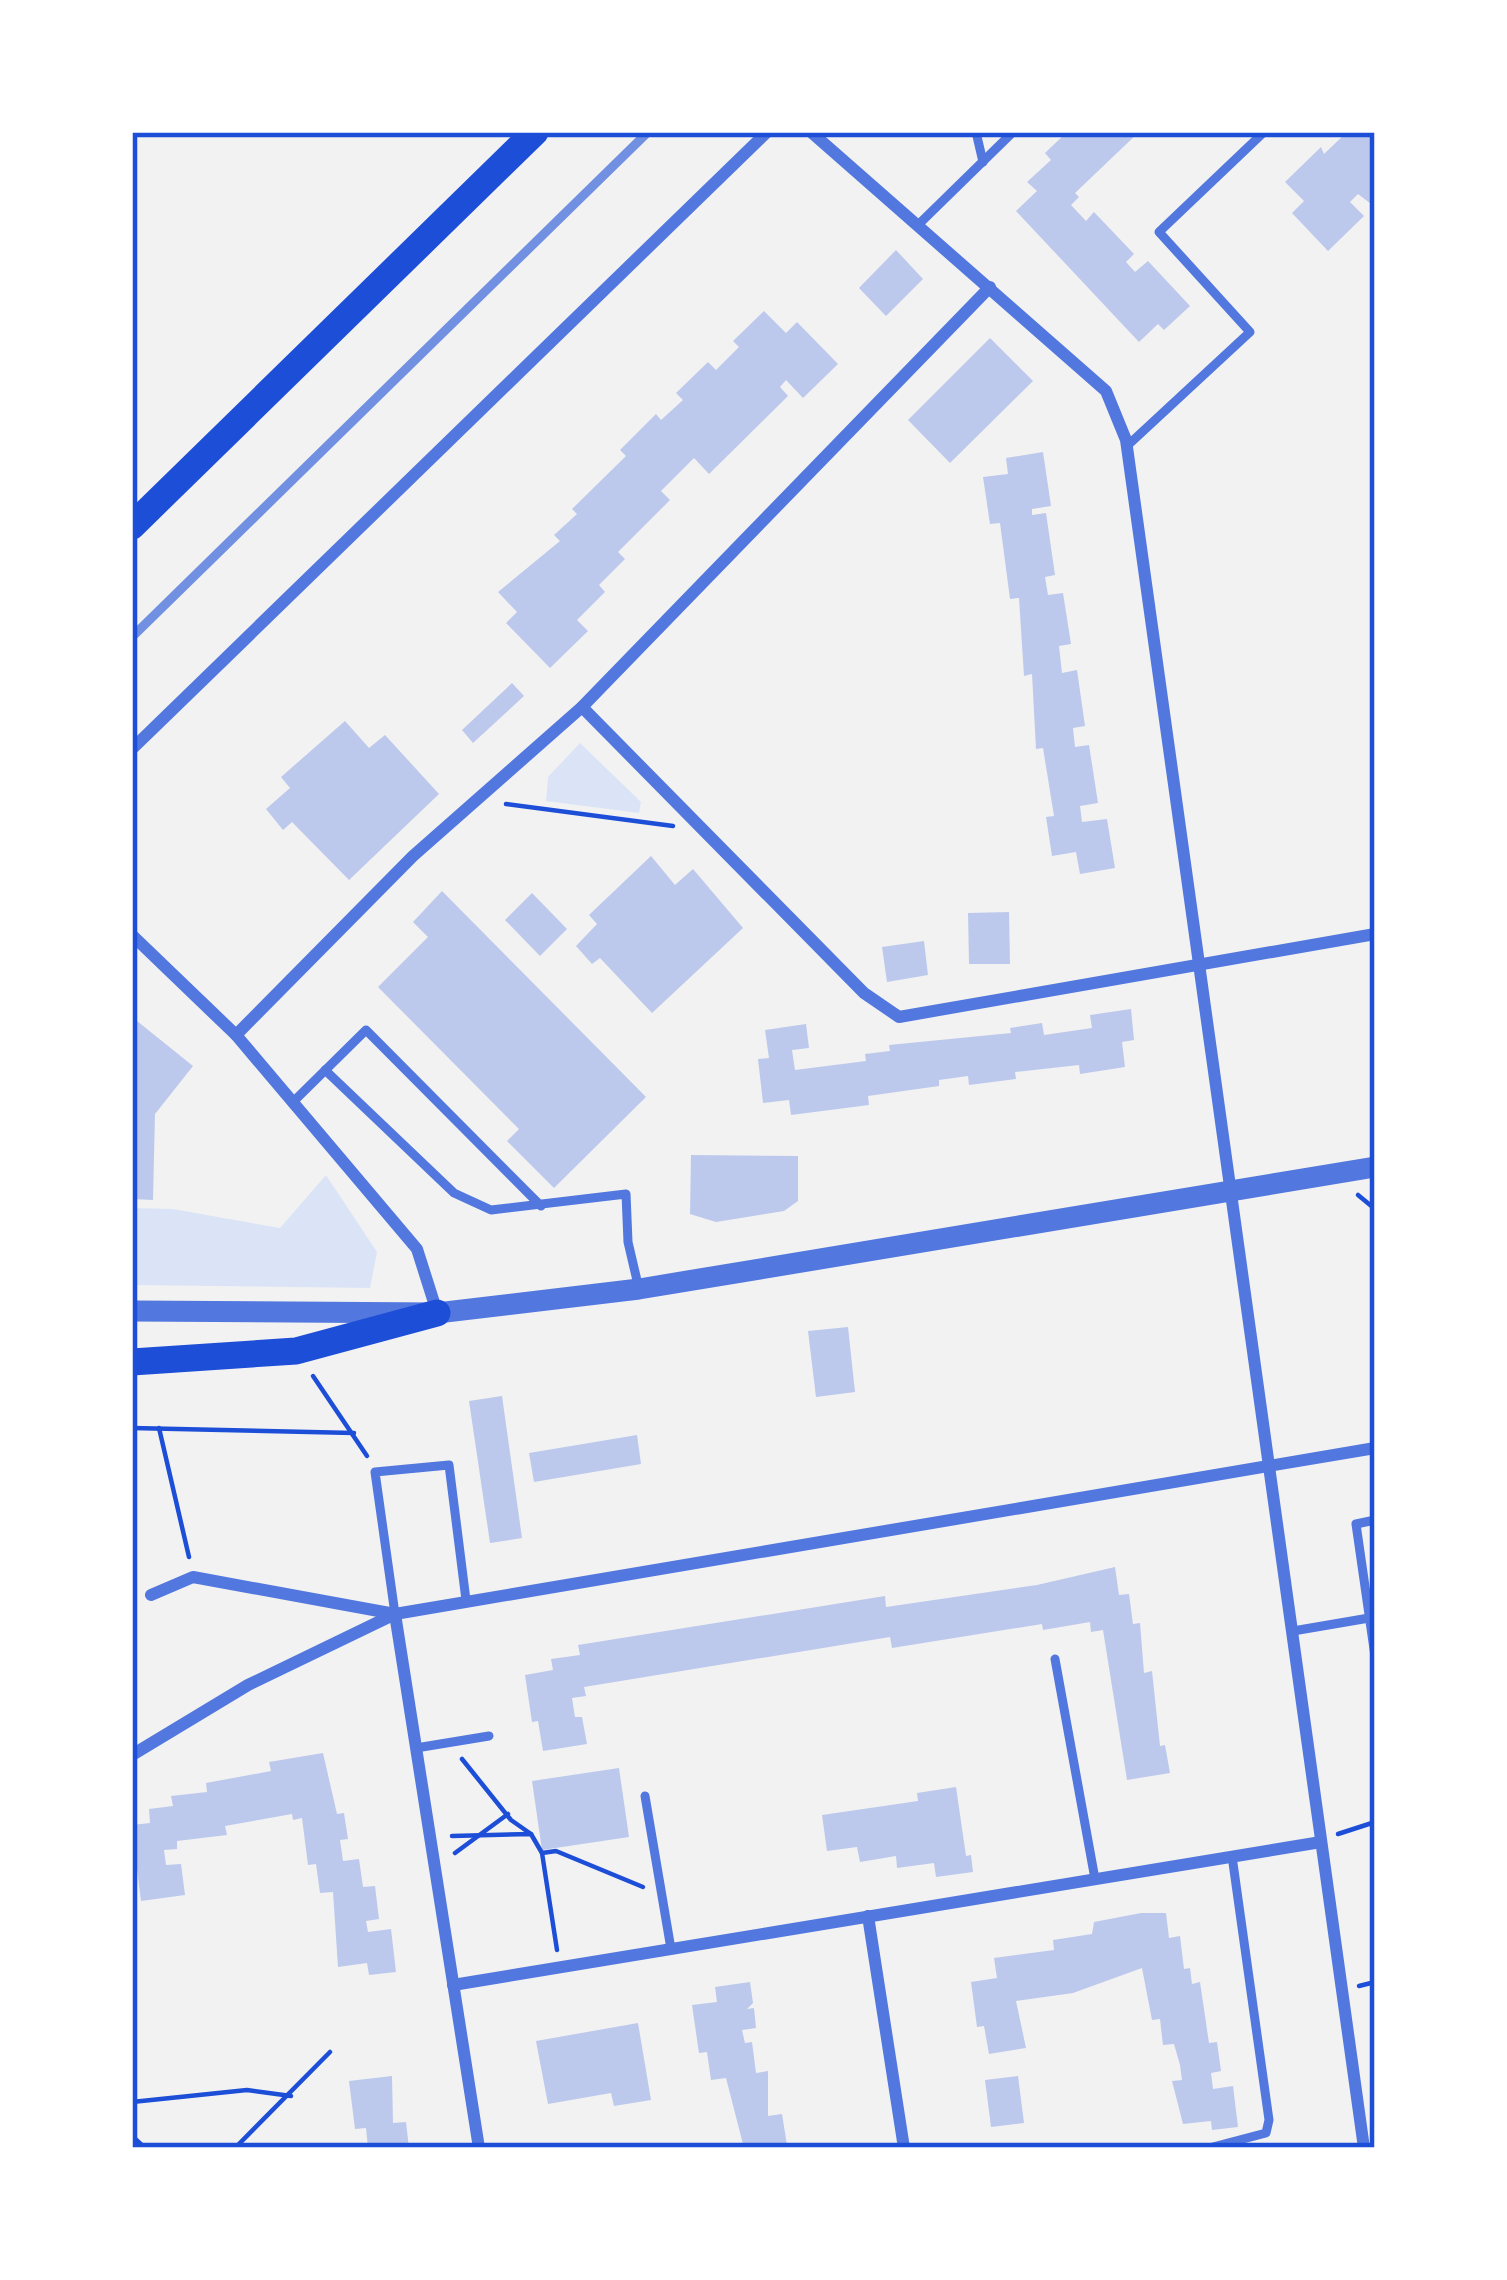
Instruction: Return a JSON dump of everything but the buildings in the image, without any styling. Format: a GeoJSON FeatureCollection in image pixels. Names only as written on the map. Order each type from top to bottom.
{"type":"FeatureCollection","features":[{"type":"Feature","properties":{"kind":"main road"},"geometry":{"type":"LineString","coordinates":[[132,526],[535,132]]}},
{"type":"Feature","properties":{"kind":"main road"},"geometry":{"type":"LineString","coordinates":[[132,1362],[296,1351],[437,1313]]}},
{"type":"Feature","properties":{"kind":"street"},"geometry":{"type":"LineString","coordinates":[[132,748],[767,132]]}},
{"type":"Feature","properties":{"kind":"street"},"geometry":{"type":"LineString","coordinates":[[811,132],[1106,391],[1126,446],[1203,964],[1364,2148]]}},
{"type":"Feature","properties":{"kind":"street"},"geometry":{"type":"LineString","coordinates":[[236,1035],[413,856],[582,706],[990,286]]}},
{"type":"Feature","properties":{"kind":"street"},"geometry":{"type":"LineString","coordinates":[[582,706],[864,993],[898,1017],[1375,934]]}},
{"type":"Feature","properties":{"kind":"street"},"geometry":{"type":"LineString","coordinates":[[132,935],[236,1035],[417,1249],[437,1313]]}},
{"type":"Feature","properties":{"kind":"street"},"geometry":{"type":"LineString","coordinates":[[132,1311],[437,1313],[639,1289],[1375,1167]]}},
{"type":"Feature","properties":{"kind":"street"},"geometry":{"type":"LineString","coordinates":[[132,1755],[248,1685],[395,1614],[1375,1448]]}},
{"type":"Feature","properties":{"kind":"street"},"geometry":{"type":"LineString","coordinates":[[151,1595],[193,1577],[395,1614]]}},
{"type":"Feature","properties":{"kind":"street"},"geometry":{"type":"LineString","coordinates":[[395,1614],[478,2148]]}},
{"type":"Feature","properties":{"kind":"street"},"geometry":{"type":"LineString","coordinates":[[452,1985],[1322,1842]]}},
{"type":"Feature","properties":{"kind":"street"},"geometry":{"type":"LineString","coordinates":[[868,1916],[904,2148]]}},
{"type":"Feature","properties":{"kind":"lane"},"geometry":{"type":"LineString","coordinates":[[976,132],[982,162]]}},
{"type":"Feature","properties":{"kind":"lane"},"geometry":{"type":"LineString","coordinates":[[919,224],[1013,132]]}},
{"type":"Feature","properties":{"kind":"lane"},"geometry":{"type":"LineString","coordinates":[[1126,446],[1250,332],[1159,232],[1264,132]]}},
{"type":"Feature","properties":{"kind":"lane"},"geometry":{"type":"LineString","coordinates":[[292,1102],[366,1030],[541,1206]]}},
{"type":"Feature","properties":{"kind":"lane"},"geometry":{"type":"LineString","coordinates":[[326,1070],[454,1192],[491,1210],[626,1194],[628,1242],[639,1289]]}},
{"type":"Feature","properties":{"kind":"lane"},"geometry":{"type":"LineString","coordinates":[[395,1614],[375,1472],[449,1465],[466,1600]]}},
{"type":"Feature","properties":{"kind":"lane"},"geometry":{"type":"LineString","coordinates":[[1375,1520],[1356,1524],[1375,1656]]}},
{"type":"Feature","properties":{"kind":"lane"},"geometry":{"type":"LineString","coordinates":[[1292,1631],[1372,1618]]}},
{"type":"Feature","properties":{"kind":"lane"},"geometry":{"type":"LineString","coordinates":[[1055,1659],[1096,1879]]}},
{"type":"Feature","properties":{"kind":"lane"},"geometry":{"type":"LineString","coordinates":[[416,1748],[489,1736]]}},
{"type":"Feature","properties":{"kind":"lane"},"geometry":{"type":"LineString","coordinates":[[645,1796],[670,1948]]}},
{"type":"Feature","properties":{"kind":"lane"},"geometry":{"type":"LineString","coordinates":[[1209,2148],[1267,2133],[1269,2120],[1232,1856]]}},
{"type":"Feature","properties":{"kind":"path"},"geometry":{"type":"LineString","coordinates":[[476,800],[704,830]]}},
{"type":"Feature","properties":{"kind":"path"},"geometry":{"type":"LineString","coordinates":[[296,1351],[354,1432],[375,1472]]}},
{"type":"Feature","properties":{"kind":"path"},"geometry":{"type":"LineString","coordinates":[[132,1428],[354,1432]]}},
{"type":"Feature","properties":{"kind":"path"},"geometry":{"type":"LineString","coordinates":[[159,1428],[193,1577]]}},
{"type":"Feature","properties":{"kind":"path"},"geometry":{"type":"LineString","coordinates":[[449,1743],[508,1814],[531,1834],[542,1853],[559,1967]]}},
{"type":"Feature","properties":{"kind":"path"},"geometry":{"type":"LineString","coordinates":[[434,1864],[508,1814]]}},
{"type":"Feature","properties":{"kind":"path"},"geometry":{"type":"LineString","coordinates":[[1322,1842],[1375,1822]]}},
{"type":"Feature","properties":{"kind":"path"},"geometry":{"type":"LineString","coordinates":[[430,1836],[531,1834]]}},
{"type":"Feature","properties":{"kind":"path"},"geometry":{"type":"LineString","coordinates":[[542,1853],[556,1851],[661,1895]]}},
{"type":"Feature","properties":{"kind":"path"},"geometry":{"type":"LineString","coordinates":[[235,2148],[330,2052]]}},
{"type":"Feature","properties":{"kind":"path"},"geometry":{"type":"LineString","coordinates":[[132,2102],[226,2090],[276,2090],[290,2096]]}},
{"type":"Feature","properties":{"kind":"path"},"geometry":{"type":"LineString","coordinates":[[132,2136],[146,2148]]}},
{"type":"Feature","properties":{"kind":"shaded area"},"geometry":{"type":"Polygon","coordinates":[[[580,743],[641,802],[639,813],[546,801],[548,777],[580,743]]]}},
{"type":"Feature","properties":{"kind":"shaded area"},"geometry":{"type":"Polygon","coordinates":[[[326,1175],[377,1252],[370,1288],[132,1285],[132,1208],[173,1209],[280,1228],[326,1175]]]}},
{"type":"Feature","properties":{"kind":"railway"},"geometry":{"type":"LineString","coordinates":[[132,637],[648,132]]}}]}
